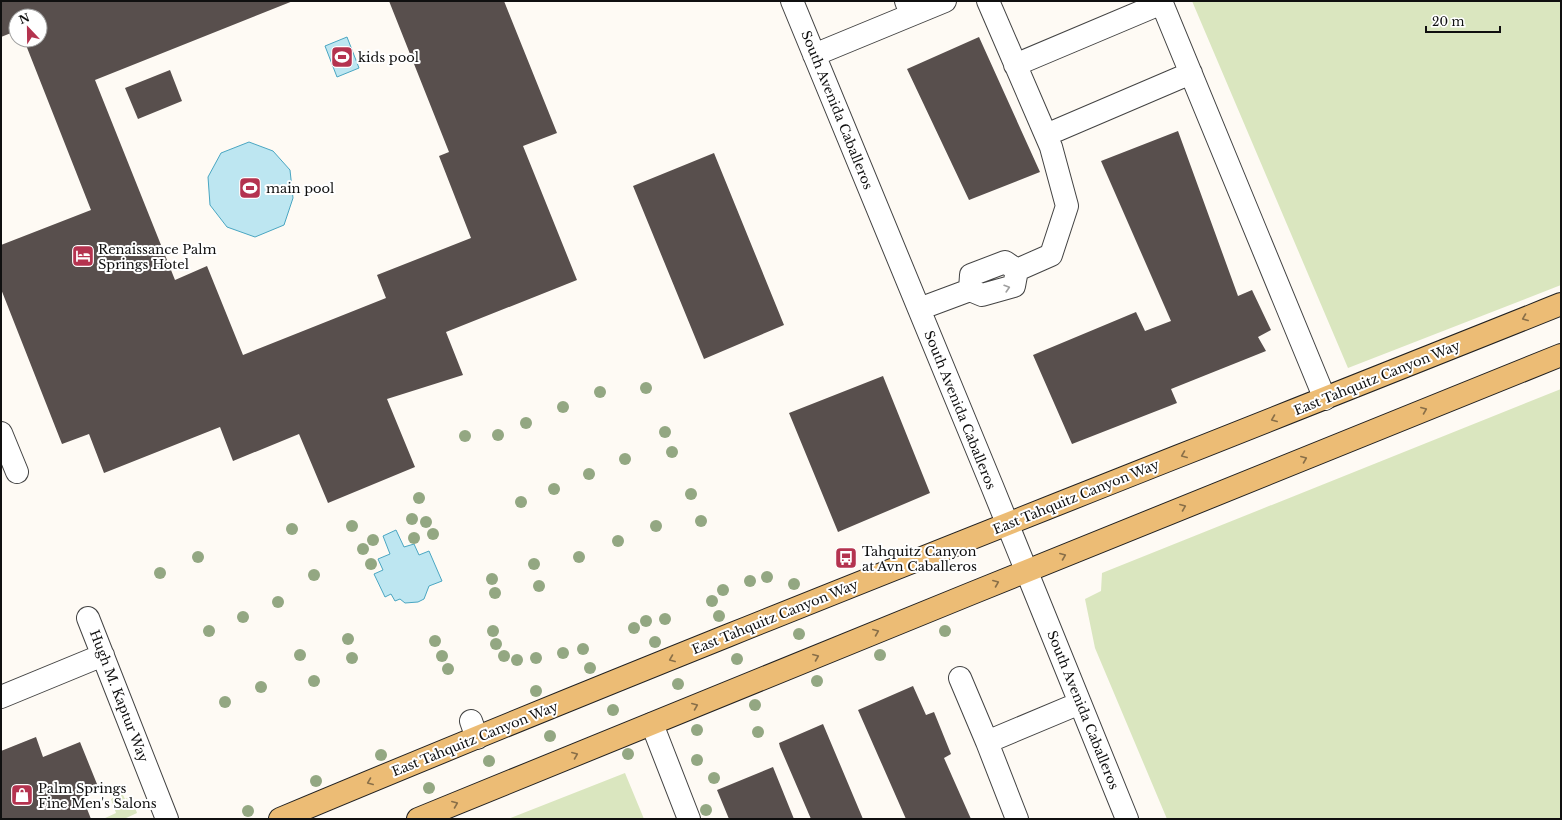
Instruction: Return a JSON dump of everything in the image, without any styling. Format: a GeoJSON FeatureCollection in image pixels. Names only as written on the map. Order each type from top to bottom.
{"type":"FeatureCollection","features":[{"type":"Feature","properties":{"kind":"main road","name":"East Tahquitz Canyon Way"},"geometry":{"type":"LineString","coordinates":[[280,819],[474,729],[1007,525],[1561,304]]}},
{"type":"Feature","properties":{"kind":"main road"},"geometry":{"type":"LineString","coordinates":[[418,819],[1561,355]]}},
{"type":"Feature","properties":{"kind":"street","name":"South Avenida Caballeros"},"geometry":{"type":"LineString","coordinates":[[792,1],[1127,819]]}},
{"type":"Feature","properties":{"kind":"street"},"geometry":{"type":"LineString","coordinates":[[814,55],[908,8],[945,1]]}},
{"type":"Feature","properties":{"kind":"street"},"geometry":{"type":"LineString","coordinates":[[919,309],[970,290],[982,295],[1014,286],[1017,270],[1052,255],[1066,206],[1051,147],[988,1]]}},
{"type":"Feature","properties":{"kind":"street"},"geometry":{"type":"LineString","coordinates":[[1015,64],[1162,2],[1325,399]]}},
{"type":"Feature","properties":{"kind":"street"},"geometry":{"type":"LineString","coordinates":[[1046,134],[1191,73]]}},
{"type":"Feature","properties":{"kind":"street"},"geometry":{"type":"LineString","coordinates":[[1,433],[17,472]]}},
{"type":"Feature","properties":{"kind":"street","name":"Hugh M. Kaptur Way"},"geometry":{"type":"LineString","coordinates":[[88,618],[167,819]]}},
{"type":"Feature","properties":{"kind":"street"},"geometry":{"type":"LineString","coordinates":[[1,697],[103,655]]}},
{"type":"Feature","properties":{"kind":"street"},"geometry":{"type":"LineString","coordinates":[[960,678],[1018,819]]}},
{"type":"Feature","properties":{"kind":"street"},"geometry":{"type":"LineString","coordinates":[[987,742],[1080,703]]}},
{"type":"Feature","properties":{"kind":"street"},"geometry":{"type":"LineString","coordinates":[[652,724],[689,819]]}},
{"type":"Feature","properties":{"kind":"green space"},"geometry":{"type":"Polygon","coordinates":[[[1192,1],[1561,1],[1561,285],[1348,368],[1192,1]]]}},
{"type":"Feature","properties":{"kind":"green space"},"geometry":{"type":"Polygon","coordinates":[[[1561,389],[1561,819],[1167,819],[1095,648],[1085,599],[1101,591],[1102,573],[1561,389]]]}},
{"type":"Feature","properties":{"kind":"green space"},"geometry":{"type":"Polygon","coordinates":[[[625,773],[644,819],[508,819],[625,773]]]}},
{"type":"Feature","properties":{"kind":"green space"},"geometry":{"type":"Polygon","coordinates":[[[122,793],[125,799],[131,796],[137,813],[124,819],[103,819],[116,813],[111,799],[122,793]]]}},
{"type":"Feature","properties":{"kind":"water","name":"kids pool"},"geometry":{"type":"Polygon","coordinates":[[[347,37],[359,68],[337,77],[325,46],[347,37]]]}},
{"type":"Feature","properties":{"kind":"water","name":"main pool"},"geometry":{"type":"Polygon","coordinates":[[[249,142],[273,151],[290,170],[293,198],[284,225],[255,237],[227,227],[210,205],[208,177],[221,153],[249,142]]]}},
{"type":"Feature","properties":{"kind":"water"},"geometry":{"type":"Polygon","coordinates":[[[396,530],[404,547],[414,544],[419,555],[429,551],[442,581],[429,586],[424,599],[418,602],[405,603],[400,599],[395,601],[391,594],[385,597],[374,574],[383,570],[378,559],[390,554],[383,536],[396,530]]]}},
{"type":"Feature","properties":{"kind":"building","name":"Renaissance Palm Springs Hotel"},"geometry":{"type":"Polygon","coordinates":[[[1,1],[293,1],[95,80],[175,280],[207,266],[243,355],[386,298],[377,275],[471,238],[439,156],[449,152],[389,1],[504,1],[557,133],[523,146],[577,280],[446,332],[463,375],[387,399],[415,467],[328,503],[299,434],[233,461],[220,427],[104,473],[89,434],[62,444],[1,289],[1,245],[91,210],[27,48],[48,48],[48,8],[8,8],[8,34],[1,37],[1,1]]]}},
{"type":"Feature","properties":{"kind":"building"},"geometry":{"type":"Polygon","coordinates":[[[979,37],[1040,172],[969,200],[907,69],[979,37]]]}},
{"type":"Feature","properties":{"kind":"building"},"geometry":{"type":"Polygon","coordinates":[[[170,70],[182,101],[138,119],[125,88],[170,70]]]}},
{"type":"Feature","properties":{"kind":"building"},"geometry":{"type":"Polygon","coordinates":[[[1178,131],[1238,296],[1252,290],[1271,330],[1258,337],[1266,351],[1171,389],[1177,403],[1072,444],[1033,355],[1136,312],[1145,331],[1171,321],[1101,161],[1178,131]]]}},
{"type":"Feature","properties":{"kind":"building"},"geometry":{"type":"Polygon","coordinates":[[[714,153],[784,325],[704,359],[633,186],[714,153]]]}},
{"type":"Feature","properties":{"kind":"building"},"geometry":{"type":"Polygon","coordinates":[[[883,376],[930,493],[838,532],[789,413],[883,376]]]}},
{"type":"Feature","properties":{"kind":"building"},"geometry":{"type":"Polygon","coordinates":[[[913,686],[926,715],[934,712],[951,754],[944,758],[971,819],[906,819],[858,710],[913,686]]]}},
{"type":"Feature","properties":{"kind":"building"},"geometry":{"type":"Polygon","coordinates":[[[823,724],[863,819],[811,819],[780,747],[779,743],[823,724]]]}},
{"type":"Feature","properties":{"kind":"building"},"geometry":{"type":"Polygon","coordinates":[[[36,737],[43,757],[80,742],[99,789],[82,796],[91,819],[1,819],[1,751],[36,737]]]}},
{"type":"Feature","properties":{"kind":"building"},"geometry":{"type":"Polygon","coordinates":[[[773,767],[794,819],[729,819],[717,790],[773,767]]]}},
{"type":"Feature","properties":{"kind":"place","name":"kids pool"},"geometry":{"type":"Point","coordinates":[342,57]}},
{"type":"Feature","properties":{"kind":"place","name":"main pool"},"geometry":{"type":"Point","coordinates":[250,188]}},
{"type":"Feature","properties":{"kind":"place","name":"Renaissance Palm Springs Hotel"},"geometry":{"type":"Point","coordinates":[83,256]}},
{"type":"Feature","properties":{"kind":"place","name":"Tahquitz Canyon at Avn Caballeros"},"geometry":{"type":"Point","coordinates":[846,558]}},
{"type":"Feature","properties":{"kind":"place","name":"Palm Springs Fine Men's Salons"},"geometry":{"type":"Point","coordinates":[22,795]}}]}
